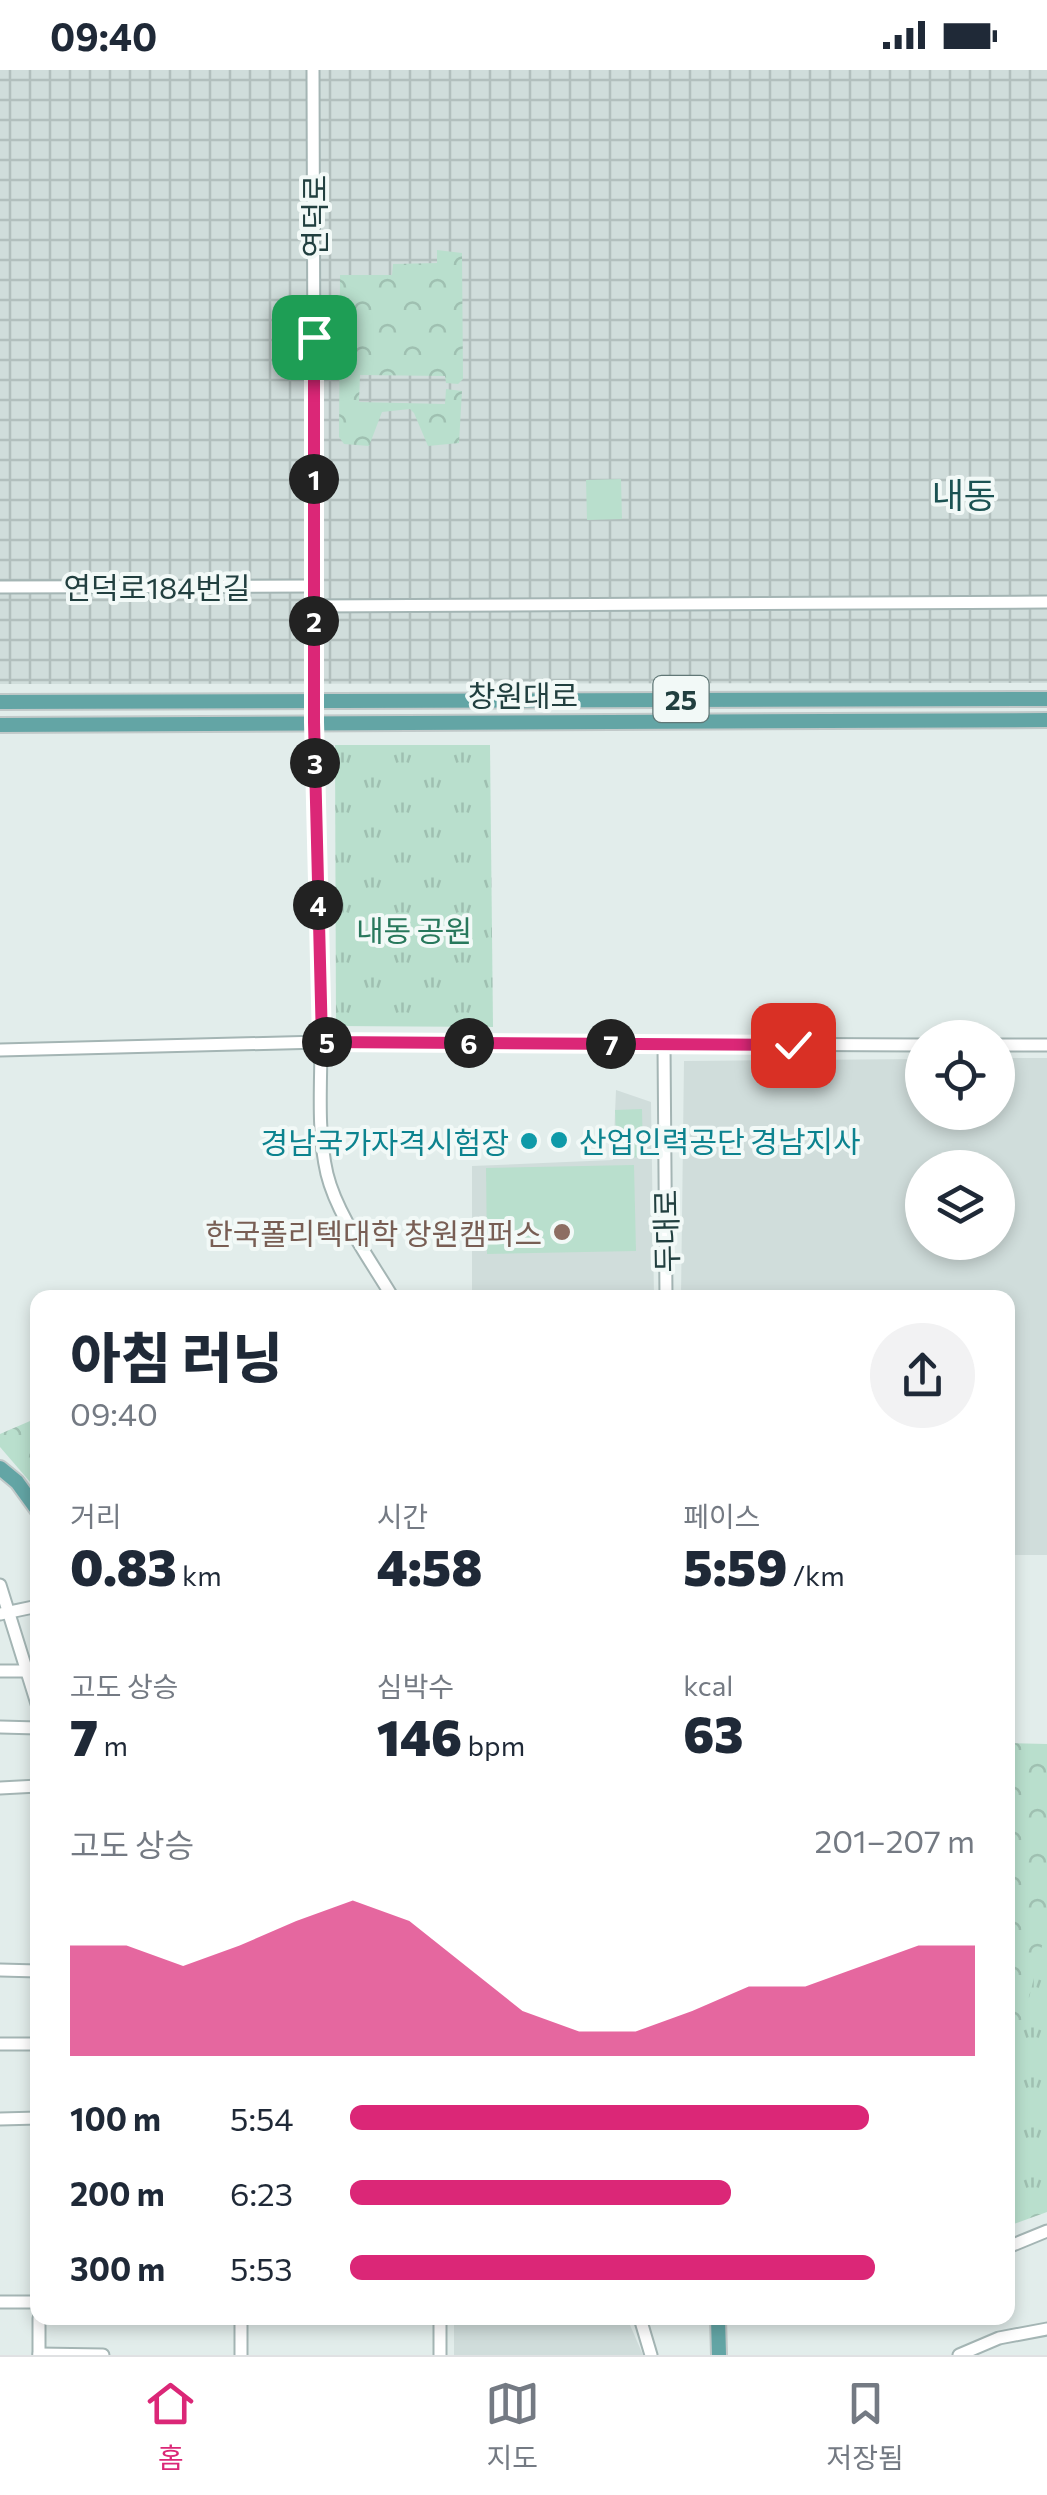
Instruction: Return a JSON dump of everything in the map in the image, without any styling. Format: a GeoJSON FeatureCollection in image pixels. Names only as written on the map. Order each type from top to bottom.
{"type":"FeatureCollection","features":[{"type":"Feature","properties":{"kind":"main road","name":"창원대로"},"geometry":{"type":"LineString","coordinates":[[0,702],[1047,699]]}},
{"type":"Feature","properties":{"kind":"main road","name":"창원대로"},"geometry":{"type":"LineString","coordinates":[[0,725],[1047,720]]}},
{"type":"Feature","properties":{"kind":"main road"},"geometry":{"type":"LineString","coordinates":[[0,1468],[18,1482],[30,1499]]}},
{"type":"Feature","properties":{"kind":"main road"},"geometry":{"type":"LineString","coordinates":[[719,2355],[723,2325]]}},
{"type":"Feature","properties":{"kind":"street","name":"연덕로"},"geometry":{"type":"LineString","coordinates":[[313,70],[314,722]]}},
{"type":"Feature","properties":{"kind":"street","name":"연덕로184번길"},"geometry":{"type":"LineString","coordinates":[[0,587],[314,586]]}},
{"type":"Feature","properties":{"kind":"street"},"geometry":{"type":"LineString","coordinates":[[314,606],[1047,602]]}},
{"type":"Feature","properties":{"kind":"street"},"geometry":{"type":"LineString","coordinates":[[314,722],[321,1141],[328,1179],[388,1290]]}},
{"type":"Feature","properties":{"kind":"street"},"geometry":{"type":"LineString","coordinates":[[0,1050],[322,1042],[905,1045]]}},
{"type":"Feature","properties":{"kind":"street","name":"두대로"},"geometry":{"type":"LineString","coordinates":[[664,1045],[666,1290]]}},
{"type":"Feature","properties":{"kind":"street"},"geometry":{"type":"LineString","coordinates":[[1015,1045],[1047,1045]]}},
{"type":"Feature","properties":{"kind":"street"},"geometry":{"type":"LineString","coordinates":[[0,1585],[5,1614],[30,1681]]}},
{"type":"Feature","properties":{"kind":"street"},"geometry":{"type":"LineString","coordinates":[[5,1614],[30,1608]]}},
{"type":"Feature","properties":{"kind":"street"},"geometry":{"type":"LineString","coordinates":[[0,1671],[27,1671]]}},
{"type":"Feature","properties":{"kind":"street"},"geometry":{"type":"LineString","coordinates":[[0,1727],[30,1728]]}},
{"type":"Feature","properties":{"kind":"street"},"geometry":{"type":"LineString","coordinates":[[0,1788],[30,1786]]}},
{"type":"Feature","properties":{"kind":"street"},"geometry":{"type":"LineString","coordinates":[[0,1970],[30,1971]]}},
{"type":"Feature","properties":{"kind":"street"},"geometry":{"type":"LineString","coordinates":[[0,2044],[30,2044]]}},
{"type":"Feature","properties":{"kind":"street"},"geometry":{"type":"LineString","coordinates":[[0,2118],[30,2118]]}},
{"type":"Feature","properties":{"kind":"street"},"geometry":{"type":"LineString","coordinates":[[1015,2244],[1047,2231]]}},
{"type":"Feature","properties":{"kind":"street"},"geometry":{"type":"LineString","coordinates":[[0,2302],[30,2302]]}},
{"type":"Feature","properties":{"kind":"street"},"geometry":{"type":"LineString","coordinates":[[39,2325],[39,2355],[103,2355]]}},
{"type":"Feature","properties":{"kind":"street"},"geometry":{"type":"LineString","coordinates":[[241,2325],[241,2355]]}},
{"type":"Feature","properties":{"kind":"street"},"geometry":{"type":"LineString","coordinates":[[440,2325],[440,2355]]}},
{"type":"Feature","properties":{"kind":"street"},"geometry":{"type":"LineString","coordinates":[[642,2325],[651,2355]]}},
{"type":"Feature","properties":{"kind":"street"},"geometry":{"type":"LineString","coordinates":[[959,2355],[999,2338],[1047,2329]]}},
{"type":"Feature","properties":{"kind":"shaded area"},"geometry":{"type":"Polygon","coordinates":[[[0,70],[1047,70],[1047,683],[0,684],[0,70]]]}},
{"type":"Feature","properties":{"kind":"shaded area"},"geometry":{"type":"Polygon","coordinates":[[[1015,1058],[1047,1058],[1047,1555],[1015,1555],[1015,1290],[681,1290],[684,1061],[905,1059],[905,1130],[1015,1130],[1015,1058]]]}},
{"type":"Feature","properties":{"kind":"shaded area","name":"한국폴리텍대학 창원캠퍼스"},"geometry":{"type":"Polygon","coordinates":[[[616,1090],[651,1102],[654,1290],[472,1290],[472,1166],[613,1160],[616,1090]]]}},
{"type":"Feature","properties":{"kind":"shaded area"},"geometry":{"type":"Polygon","coordinates":[[[454,2325],[630,2325],[643,2355],[454,2355],[454,2325]]]}},
{"type":"Feature","properties":{"kind":"green space"},"geometry":{"type":"Polygon","coordinates":[[[437,250],[462,253],[463,379],[458,384],[446,383],[445,376],[360,375],[359,402],[445,404],[446,389],[462,391],[459,443],[428,446],[410,409],[382,412],[369,446],[344,444],[339,437],[340,275],[392,275],[393,264],[437,263],[437,250]]]}},
{"type":"Feature","properties":{"kind":"green space"},"geometry":{"type":"Polygon","coordinates":[[[621,479],[622,519],[587,520],[586,480],[621,479]]]}},
{"type":"Feature","properties":{"kind":"green space","name":"내동 공원"},"geometry":{"type":"Polygon","coordinates":[[[335,745],[490,745],[493,1027],[336,1026],[335,745]]]}},
{"type":"Feature","properties":{"kind":"green space"},"geometry":{"type":"Polygon","coordinates":[[[642,1109],[643,1157],[617,1158],[615,1110],[642,1109]]]}},
{"type":"Feature","properties":{"kind":"green space"},"geometry":{"type":"Polygon","coordinates":[[[634,1165],[636,1251],[487,1254],[486,1168],[634,1165]]]}},
{"type":"Feature","properties":{"kind":"green space"},"geometry":{"type":"Polygon","coordinates":[[[30,1421],[30,1482],[0,1447],[0,1434],[30,1421]]]}},
{"type":"Feature","properties":{"kind":"green space"},"geometry":{"type":"Polygon","coordinates":[[[1015,1743],[1047,1744],[1047,2212],[1015,2223],[1015,1743]]]}},
{"type":"Feature","properties":{"kind":"green space"},"geometry":{"type":"Polygon","coordinates":[[[1047,1926],[1047,2195],[1015,2208],[1015,2026],[1024,2018],[1047,1926]]]}},
{"type":"Feature","properties":{"kind":"place","name":"산업인력공단 경남지사"},"geometry":{"type":"Point","coordinates":[559,1140]}},
{"type":"Feature","properties":{"kind":"place","name":"경남국가자격시험장"},"geometry":{"type":"Point","coordinates":[529,1141]}},
{"type":"Feature","properties":{"kind":"place","name":"한국폴리텍대학 창원캠퍼스"},"geometry":{"type":"Point","coordinates":[562,1232]}},
{"type":"Feature","properties":{"kind":"district","name":"내동"},"geometry":{"type":"Point","coordinates":[964,493]}},
{"type":"Feature","properties":{"kind":"route"},"geometry":{"type":"LineString","coordinates":[[314,337],[314,722],[322,1042],[793,1045]]}}]}
